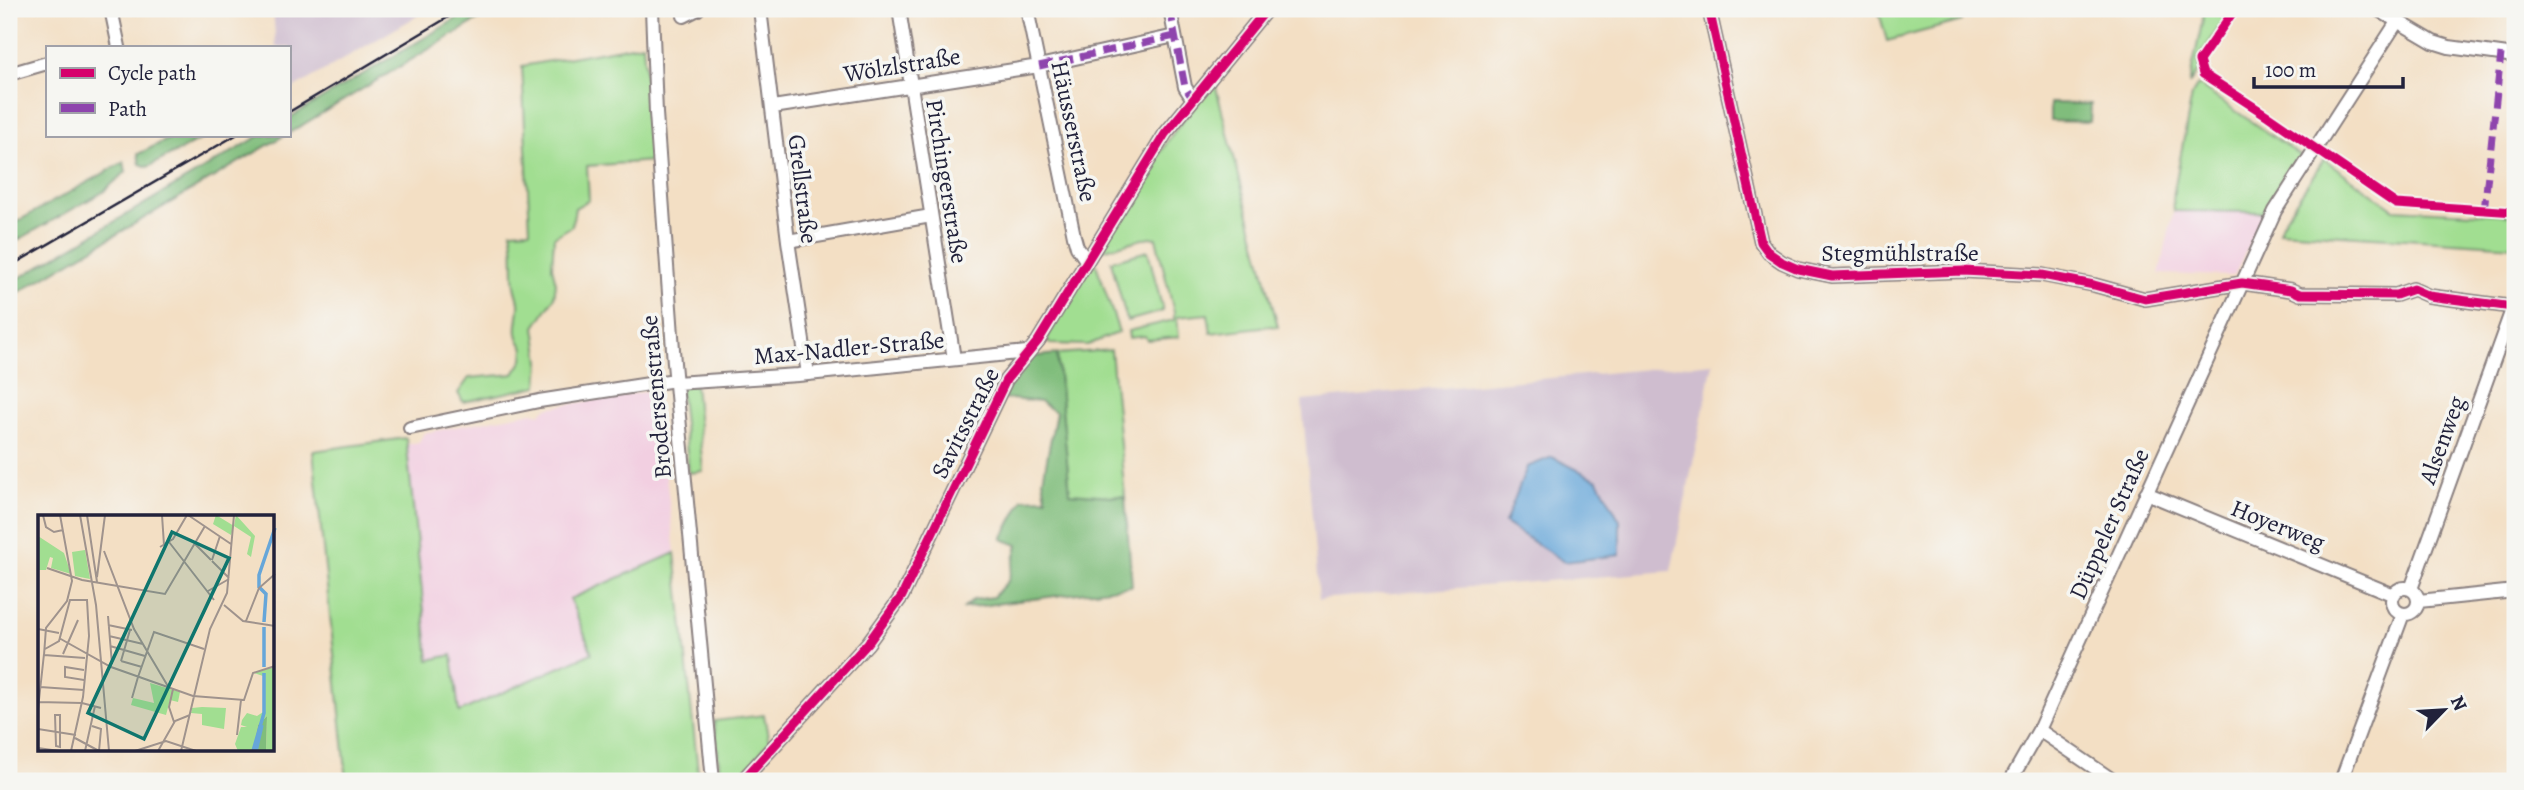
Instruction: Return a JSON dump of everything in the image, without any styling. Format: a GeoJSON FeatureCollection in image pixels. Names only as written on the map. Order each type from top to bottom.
{"type":"FeatureCollection","features":[{"type":"Feature","properties":{"kind":"street"},"geometry":{"type":"LineString","coordinates":[[111,9],[118,45]]}},
{"type":"Feature","properties":{"kind":"street","name":"Brodersenstraße"},"geometry":{"type":"LineString","coordinates":[[652,9],[656,113],[675,382],[713,781]]}},
{"type":"Feature","properties":{"kind":"street"},"geometry":{"type":"LineString","coordinates":[[684,16],[698,9]]}},
{"type":"Feature","properties":{"kind":"street","name":"Grellstraße"},"geometry":{"type":"LineString","coordinates":[[760,9],[788,241],[808,374]]}},
{"type":"Feature","properties":{"kind":"street","name":"Pirchingerstraße"},"geometry":{"type":"LineString","coordinates":[[898,9],[954,359]]}},
{"type":"Feature","properties":{"kind":"street","name":"Häusserstraße"},"geometry":{"type":"LineString","coordinates":[[1027,9],[1074,236],[1077,247],[1086,260]]}},
{"type":"Feature","properties":{"kind":"street"},"geometry":{"type":"LineString","coordinates":[[1170,9],[1185,87],[1192,98]]}},
{"type":"Feature","properties":{"kind":"street","name":"Savitsstraße"},"geometry":{"type":"LineString","coordinates":[[742,781],[868,643],[902,596],[1006,380],[1038,341],[1165,134],[1267,9]]}},
{"type":"Feature","properties":{"kind":"street","name":"Stegmühlstraße"},"geometry":{"type":"LineString","coordinates":[[1709,9],[1760,242],[1769,253],[1798,269],[1832,276],[1962,271],[2042,275],[2145,299],[2242,283],[2291,290],[2300,294],[2396,295],[2405,289],[2413,289],[2429,296],[2514,306]]}},
{"type":"Feature","properties":{"kind":"street"},"geometry":{"type":"LineString","coordinates":[[2377,9],[2432,42],[2449,47],[2515,56]]}},
{"type":"Feature","properties":{"kind":"street","name":"Düppeler Straße"},"geometry":{"type":"LineString","coordinates":[[2012,781],[2039,730],[2275,211],[2397,22]]}},
{"type":"Feature","properties":{"kind":"street","name":"Wölzlstraße"},"geometry":{"type":"LineString","coordinates":[[773,107],[1039,66],[1175,36]]}},
{"type":"Feature","properties":{"kind":"street"},"geometry":{"type":"LineString","coordinates":[[9,75],[46,63]]}},
{"type":"Feature","properties":{"kind":"street"},"geometry":{"type":"LineString","coordinates":[[788,241],[931,216]]}},
{"type":"Feature","properties":{"kind":"street","name":"Alsenweg"},"geometry":{"type":"LineString","coordinates":[[2411,589],[2514,306]]}},
{"type":"Feature","properties":{"kind":"street","name":"Max-Nadler-Straße"},"geometry":{"type":"LineString","coordinates":[[410,428],[553,399],[675,382],[808,374],[1027,352]]}},
{"type":"Feature","properties":{"kind":"street","name":"Hoyerweg"},"geometry":{"type":"LineString","coordinates":[[2146,493],[2394,595]]}},
{"type":"Feature","properties":{"kind":"street"},"geometry":{"type":"LineString","coordinates":[[2399,589],[2411,589],[2419,601],[2414,611],[2403,614],[2393,607],[2394,595],[2399,589]]}},
{"type":"Feature","properties":{"kind":"street"},"geometry":{"type":"LineString","coordinates":[[2419,601],[2515,592]]}},
{"type":"Feature","properties":{"kind":"street"},"geometry":{"type":"LineString","coordinates":[[2341,781],[2403,614]]}},
{"type":"Feature","properties":{"kind":"street"},"geometry":{"type":"LineString","coordinates":[[2039,730],[2114,781]]}},
{"type":"Feature","properties":{"kind":"shaded area"},"geometry":{"type":"Polygon","coordinates":[[[273,9],[429,9],[290,90],[290,46],[276,46],[273,9]]]}},
{"type":"Feature","properties":{"kind":"shaded area"},"geometry":{"type":"Polygon","coordinates":[[[2174,211],[2264,212],[2234,276],[2159,274],[2174,211]]]}},
{"type":"Feature","properties":{"kind":"shaded area"},"geometry":{"type":"Polygon","coordinates":[[[1713,363],[1671,571],[1319,599],[1302,401],[1713,363]]]}},
{"type":"Feature","properties":{"kind":"shaded area"},"geometry":{"type":"Polygon","coordinates":[[[656,390],[675,553],[570,599],[592,653],[459,712],[452,655],[429,660],[407,444],[419,442],[424,433],[533,412],[540,414],[546,408],[656,390]]]}},
{"type":"Feature","properties":{"kind":"green space"},"geometry":{"type":"Polygon","coordinates":[[[473,9],[496,9],[290,132],[290,117],[473,9]]]}},
{"type":"Feature","properties":{"kind":"green space"},"geometry":{"type":"Polygon","coordinates":[[[1878,9],[1959,9],[1962,21],[1887,41],[1878,9]]]}},
{"type":"Feature","properties":{"kind":"green space"},"geometry":{"type":"Polygon","coordinates":[[[2205,9],[2232,9],[2198,59],[2199,70],[2189,84],[2205,9]]]}},
{"type":"Feature","properties":{"kind":"green space"},"geometry":{"type":"Polygon","coordinates":[[[643,44],[652,161],[587,166],[589,200],[575,208],[572,226],[554,237],[554,298],[535,327],[540,361],[538,386],[463,402],[458,393],[469,378],[514,374],[523,360],[524,348],[517,333],[519,304],[514,279],[511,231],[530,230],[522,66],[643,44]]]}},
{"type":"Feature","properties":{"kind":"green space"},"geometry":{"type":"Polygon","coordinates":[[[1214,80],[1278,327],[1211,333],[1208,314],[1177,317],[1179,337],[1147,340],[1145,336],[1129,338],[1128,331],[1174,320],[1156,238],[1150,237],[1098,251],[1171,136],[1214,80]]]}},
{"type":"Feature","properties":{"kind":"green space"},"geometry":{"type":"Polygon","coordinates":[[[2198,85],[2301,156],[2264,212],[2174,211],[2173,196],[2192,95],[2198,85]]]}},
{"type":"Feature","properties":{"kind":"green space"},"geometry":{"type":"Polygon","coordinates":[[[2050,103],[2091,104],[2090,122],[2050,121],[2050,103]]]}},
{"type":"Feature","properties":{"kind":"green space"},"geometry":{"type":"Polygon","coordinates":[[[175,136],[207,136],[148,167],[140,164],[138,154],[175,136]]]}},
{"type":"Feature","properties":{"kind":"green space"},"geometry":{"type":"Polygon","coordinates":[[[259,136],[283,136],[9,298],[9,284],[259,136]]]}},
{"type":"Feature","properties":{"kind":"green space"},"geometry":{"type":"Polygon","coordinates":[[[2324,159],[2394,209],[2515,215],[2515,246],[2279,231],[2324,159]]]}},
{"type":"Feature","properties":{"kind":"green space"},"geometry":{"type":"Polygon","coordinates":[[[124,162],[126,172],[103,192],[9,245],[9,226],[124,162]]]}},
{"type":"Feature","properties":{"kind":"green space"},"geometry":{"type":"Polygon","coordinates":[[[1148,251],[1163,311],[1127,321],[1111,261],[1148,251]]]}},
{"type":"Feature","properties":{"kind":"green space"},"geometry":{"type":"Polygon","coordinates":[[[1094,258],[1119,332],[1088,345],[1050,344],[1048,336],[1094,258]]]}},
{"type":"Feature","properties":{"kind":"green space"},"geometry":{"type":"Polygon","coordinates":[[[1111,350],[1125,497],[1070,494],[1057,354],[1111,350]]]}},
{"type":"Feature","properties":{"kind":"green space"},"geometry":{"type":"Polygon","coordinates":[[[1057,354],[1070,493],[1125,497],[1132,586],[964,608],[973,600],[993,597],[1008,581],[1018,545],[1002,539],[1023,499],[1046,498],[1043,480],[1056,412],[1040,402],[1001,398],[1028,357],[1057,354]]]}},
{"type":"Feature","properties":{"kind":"green space"},"geometry":{"type":"Polygon","coordinates":[[[695,384],[703,471],[689,473],[680,386],[695,384]]]}},
{"type":"Feature","properties":{"kind":"green space"},"geometry":{"type":"Polygon","coordinates":[[[406,438],[429,660],[452,655],[459,712],[592,653],[570,599],[675,553],[699,781],[347,781],[313,451],[406,438]]]}},
{"type":"Feature","properties":{"kind":"green space"},"geometry":{"type":"Polygon","coordinates":[[[764,715],[769,742],[737,781],[721,781],[714,721],[764,715]]]}},
{"type":"Feature","properties":{"kind":"water"},"geometry":{"type":"Polygon","coordinates":[[[1552,457],[1598,480],[1620,521],[1620,555],[1564,562],[1505,523],[1527,467],[1552,457]]]}},
{"type":"Feature","properties":{"kind":"railway"},"geometry":{"type":"LineString","coordinates":[[290,111],[462,9]]}},
{"type":"Feature","properties":{"kind":"railway"},"geometry":{"type":"LineString","coordinates":[[9,267],[234,136]]}},
{"type":"Feature","properties":{"kind":"marked path"},"geometry":{"type":"LineString","coordinates":[[1170,9],[1185,87],[1192,98]]}},
{"type":"Feature","properties":{"kind":"marked path"},"geometry":{"type":"LineString","coordinates":[[1039,66],[1175,36]]}},
{"type":"Feature","properties":{"kind":"marked path"},"geometry":{"type":"LineString","coordinates":[[2484,211],[2501,54]]}},
{"type":"Feature","properties":{"kind":"cycle path"},"geometry":{"type":"LineString","coordinates":[[742,781],[868,643],[902,596],[1006,380],[1038,341],[1165,134],[1267,9]]}},
{"type":"Feature","properties":{"kind":"cycle path"},"geometry":{"type":"LineString","coordinates":[[1709,9],[1761,242],[1769,253],[1798,269],[1832,276],[1963,271],[2042,275],[2145,299],[2242,283],[2291,290],[2300,294],[2396,295],[2413,289],[2429,296],[2513,307],[2515,305]]}},
{"type":"Feature","properties":{"kind":"cycle path"},"geometry":{"type":"LineString","coordinates":[[2235,9],[2199,61],[2203,74],[2396,204],[2515,212]]}}]}
